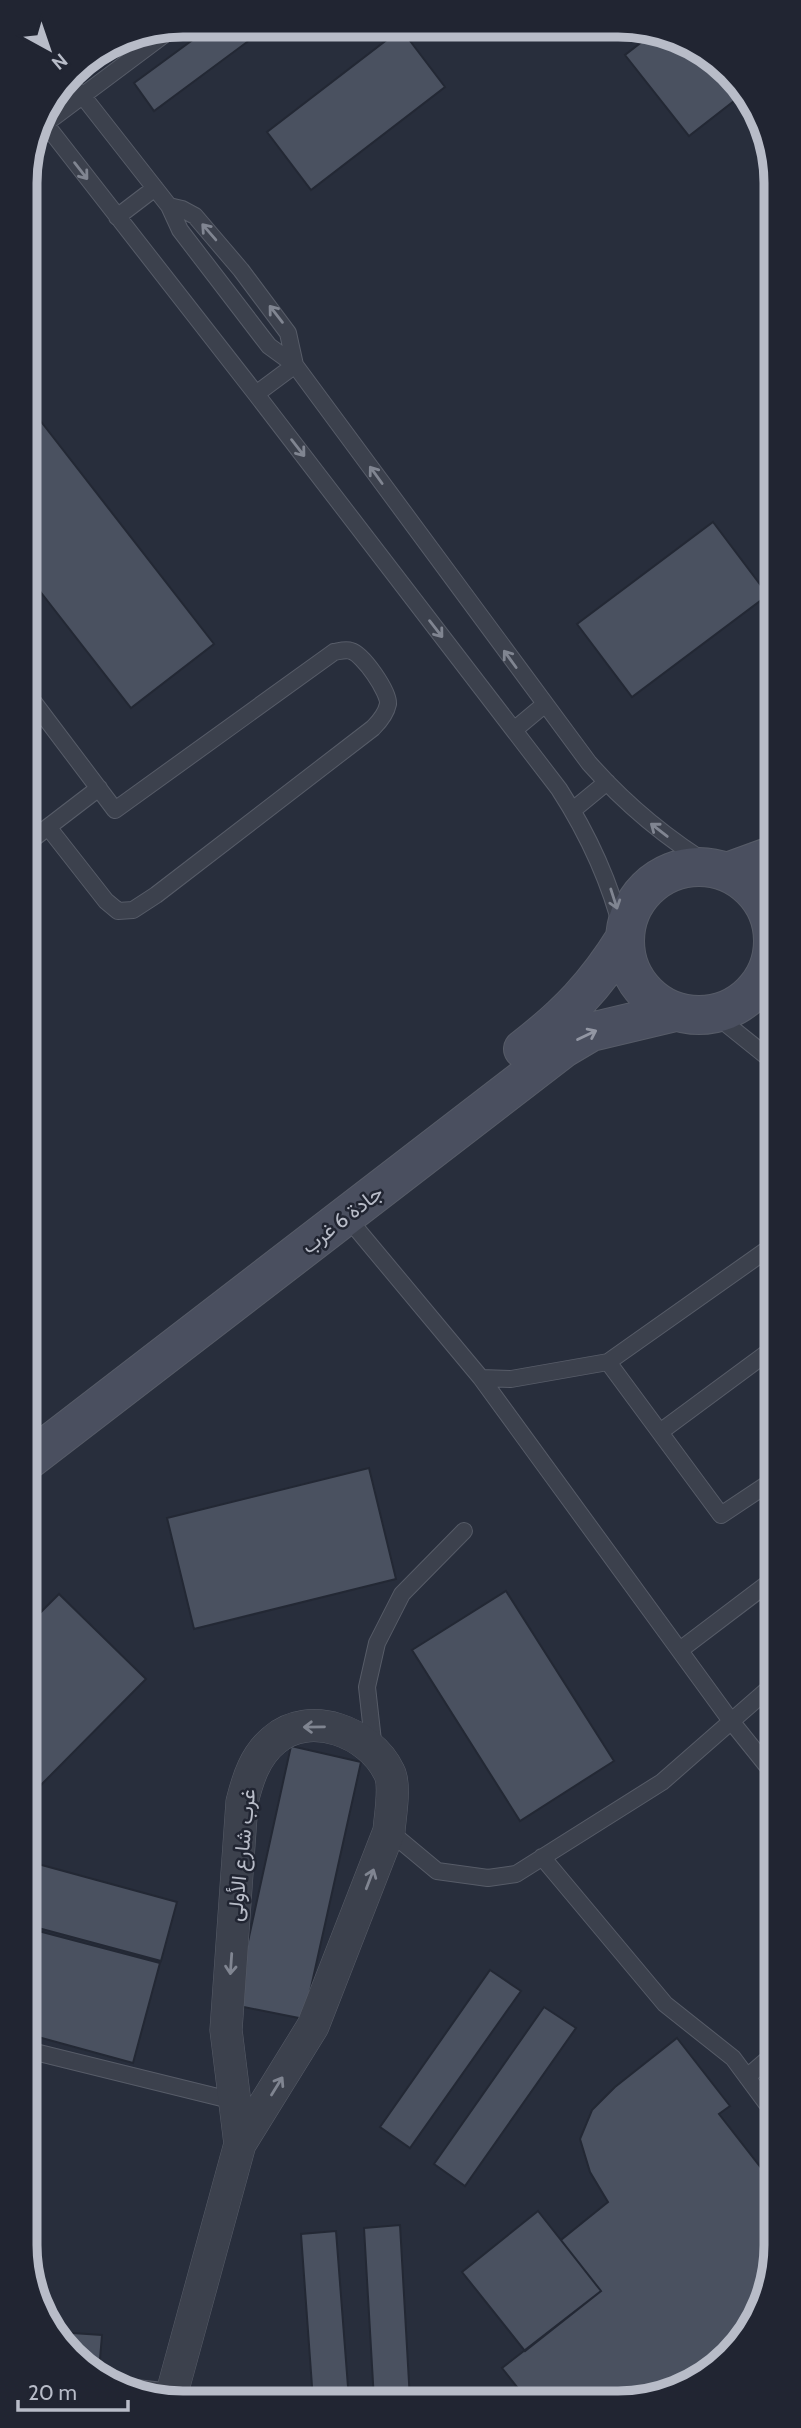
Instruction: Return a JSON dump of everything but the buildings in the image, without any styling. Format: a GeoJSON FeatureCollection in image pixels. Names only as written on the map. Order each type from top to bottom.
{"type":"FeatureCollection","features":[{"type":"Feature","properties":{"kind":"main road"},"geometry":{"type":"LineString","coordinates":[[764,858],[721,870],[677,871],[654,883],[637,902],[624,936],[633,975],[644,991],[658,1004],[675,1012],[714,1014],[734,1007],[751,994],[764,977]]}},
{"type":"Feature","properties":{"kind":"main road"},"geometry":{"type":"LineString","coordinates":[[721,870],[746,884],[764,906]]}},
{"type":"Feature","properties":{"kind":"main road","name":"جادة 6 غرب"},"geometry":{"type":"LineString","coordinates":[[37,1423],[558,1022],[595,982],[624,936]]}},
{"type":"Feature","properties":{"kind":"main road","name":"جادة 6 غرب"},"geometry":{"type":"LineString","coordinates":[[37,1454],[564,1048],[591,1032],[675,1012]]}},
{"type":"Feature","properties":{"kind":"street","name":"غرب شارع الأولى"},"geometry":{"type":"LineString","coordinates":[[173,2391],[240,2144],[313,2026],[389,1831],[392,1802],[390,1773],[374,1752],[349,1733],[320,1725],[294,1728],[275,1739],[257,1759],[247,1780],[242,1802],[226,2030],[240,2144]]}},
{"type":"Feature","properties":{"kind":"lane"},"geometry":{"type":"LineString","coordinates":[[54,114],[158,39]]}},
{"type":"Feature","properties":{"kind":"lane"},"geometry":{"type":"LineString","coordinates":[[73,86],[169,206],[180,230],[262,337],[295,365],[544,705],[607,782],[647,821],[721,870]]}},
{"type":"Feature","properties":{"kind":"lane"},"geometry":{"type":"LineString","coordinates":[[46,132],[256,394],[573,810],[603,870],[624,936]]}},
{"type":"Feature","properties":{"kind":"lane"},"geometry":{"type":"LineString","coordinates":[[117,217],[155,188]]}},
{"type":"Feature","properties":{"kind":"lane"},"geometry":{"type":"LineString","coordinates":[[169,206],[195,216],[266,301],[288,333],[295,365]]}},
{"type":"Feature","properties":{"kind":"lane"},"geometry":{"type":"LineString","coordinates":[[256,394],[295,365]]}},
{"type":"Feature","properties":{"kind":"lane"},"geometry":{"type":"LineString","coordinates":[[37,706],[115,810],[334,652],[349,650],[358,654],[385,690],[388,703],[383,719],[373,728],[133,910],[118,911],[106,901],[48,827]]}},
{"type":"Feature","properties":{"kind":"lane"},"geometry":{"type":"LineString","coordinates":[[514,730],[544,705]]}},
{"type":"Feature","properties":{"kind":"lane"},"geometry":{"type":"LineString","coordinates":[[573,810],[607,782]]}},
{"type":"Feature","properties":{"kind":"lane"},"geometry":{"type":"LineString","coordinates":[[37,836],[99,788]]}},
{"type":"Feature","properties":{"kind":"lane"},"geometry":{"type":"LineString","coordinates":[[714,1014],[764,1053]]}},
{"type":"Feature","properties":{"kind":"lane"},"geometry":{"type":"LineString","coordinates":[[346,1216],[481,1378],[731,1721],[764,1762]]}},
{"type":"Feature","properties":{"kind":"lane"},"geometry":{"type":"LineString","coordinates":[[481,1378],[512,1379],[608,1363],[764,1252]]}},
{"type":"Feature","properties":{"kind":"lane"},"geometry":{"type":"LineString","coordinates":[[660,1432],[764,1355]]}},
{"type":"Feature","properties":{"kind":"lane"},"geometry":{"type":"LineString","coordinates":[[608,1363],[721,1515],[764,1486]]}},
{"type":"Feature","properties":{"kind":"lane"},"geometry":{"type":"LineString","coordinates":[[374,1752],[367,1687],[377,1643],[402,1594],[464,1531]]}},
{"type":"Feature","properties":{"kind":"lane"},"geometry":{"type":"LineString","coordinates":[[680,1650],[764,1586]]}},
{"type":"Feature","properties":{"kind":"lane"},"geometry":{"type":"LineString","coordinates":[[389,1831],[437,1871],[488,1878],[516,1874],[662,1782],[764,1693]]}},
{"type":"Feature","properties":{"kind":"lane"},"geometry":{"type":"LineString","coordinates":[[542,1857],[665,2004],[733,2058],[764,2100]]}},
{"type":"Feature","properties":{"kind":"lane"},"geometry":{"type":"LineString","coordinates":[[37,2052],[234,2101]]}},
{"type":"Feature","properties":{"kind":"lane"},"geometry":{"type":"LineString","coordinates":[[747,2077],[764,2062]]}}]}
